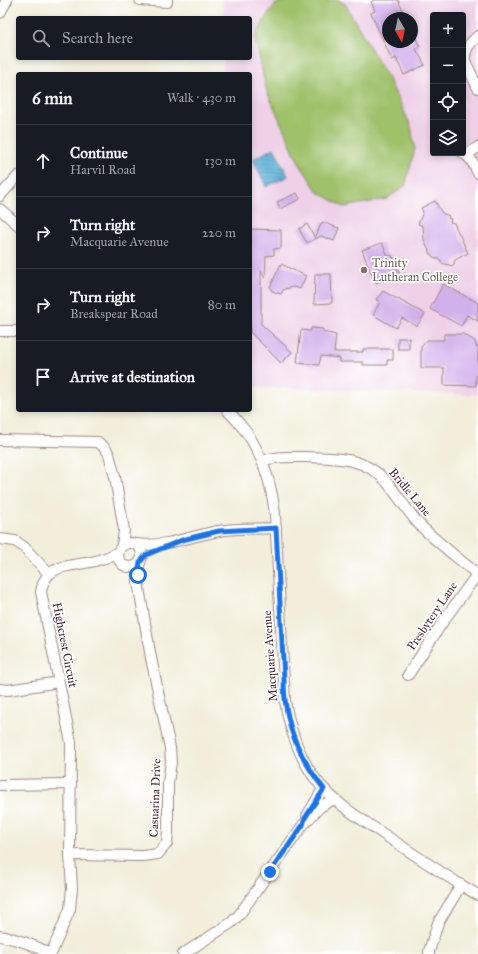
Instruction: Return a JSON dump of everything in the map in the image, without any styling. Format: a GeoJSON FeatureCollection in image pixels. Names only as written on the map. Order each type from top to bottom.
{"type":"FeatureCollection","features":[{"type":"Feature","properties":{"kind":"street"},"geometry":{"type":"LineString","coordinates":[[0,13],[7,0]]}},
{"type":"Feature","properties":{"kind":"street"},"geometry":{"type":"LineString","coordinates":[[140,0],[167,2],[167,0]]}},
{"type":"Feature","properties":{"kind":"street"},"geometry":{"type":"LineString","coordinates":[[478,36],[471,42],[464,56],[478,88]]}},
{"type":"Feature","properties":{"kind":"street"},"geometry":{"type":"LineString","coordinates":[[466,153],[478,146]]}},
{"type":"Feature","properties":{"kind":"street"},"geometry":{"type":"LineString","coordinates":[[466,155],[473,162],[478,173]]}},
{"type":"Feature","properties":{"kind":"street"},"geometry":{"type":"LineString","coordinates":[[0,196],[16,178]]}},
{"type":"Feature","properties":{"kind":"street"},"geometry":{"type":"LineString","coordinates":[[0,209],[16,223]]}},
{"type":"Feature","properties":{"kind":"street"},"geometry":{"type":"LineString","coordinates":[[0,331],[16,331]]}},
{"type":"Feature","properties":{"kind":"street","name":"Macquarie Avenue"},"geometry":{"type":"LineString","coordinates":[[228,412],[247,433],[256,449],[267,473],[274,500],[285,701],[292,733],[306,762],[324,789],[352,814],[478,895]]}},
{"type":"Feature","properties":{"kind":"street"},"geometry":{"type":"LineString","coordinates":[[0,440],[98,442],[105,448],[109,454],[115,477],[124,530],[122,557]]}},
{"type":"Feature","properties":{"kind":"street","name":"Bridle Lane"},"geometry":{"type":"LineString","coordinates":[[262,461],[276,457],[337,458],[352,460],[364,465],[376,472],[385,481],[424,529],[477,574]]}},
{"type":"Feature","properties":{"kind":"street"},"geometry":{"type":"LineString","coordinates":[[0,539],[15,541],[24,547],[49,574],[63,567],[96,561],[116,561],[122,557],[126,544],[154,545],[219,531],[276,528]]}},
{"type":"Feature","properties":{"kind":"street"},"geometry":{"type":"LineString","coordinates":[[124,530],[143,552],[141,561]]}},
{"type":"Feature","properties":{"kind":"street"},"geometry":{"type":"LineString","coordinates":[[122,557],[134,567],[146,555],[182,540]]}},
{"type":"Feature","properties":{"kind":"street","name":"Casuarina Drive"},"geometry":{"type":"LineString","coordinates":[[122,557],[138,582]]}},
{"type":"Feature","properties":{"kind":"street","name":"Casuarina Drive"},"geometry":{"type":"LineString","coordinates":[[70,855],[143,856],[158,854],[167,843],[168,783],[171,762],[170,748],[151,658],[138,582],[138,571],[141,561]]}},
{"type":"Feature","properties":{"kind":"street","name":"Highcrest Circuit"},"geometry":{"type":"LineString","coordinates":[[49,574],[44,581],[41,592],[71,743],[70,855],[72,888],[70,909],[50,954]]}},
{"type":"Feature","properties":{"kind":"street","name":"Presbytery Lane"},"geometry":{"type":"LineString","coordinates":[[408,675],[477,574]]}},
{"type":"Feature","properties":{"kind":"street"},"geometry":{"type":"LineString","coordinates":[[0,689],[8,690],[59,682]]}},
{"type":"Feature","properties":{"kind":"street"},"geometry":{"type":"LineString","coordinates":[[0,785],[71,784]]}},
{"type":"Feature","properties":{"kind":"street"},"geometry":{"type":"LineString","coordinates":[[303,825],[305,818],[324,789]]}},
{"type":"Feature","properties":{"kind":"street"},"geometry":{"type":"LineString","coordinates":[[182,954],[231,923],[239,915],[303,825],[320,807],[334,799]]}},
{"type":"Feature","properties":{"kind":"street"},"geometry":{"type":"LineString","coordinates":[[429,954],[438,923],[461,885]]}},
{"type":"Feature","properties":{"kind":"street"},"geometry":{"type":"LineString","coordinates":[[0,936],[18,940],[41,948],[50,954]]}},
{"type":"Feature","properties":{"kind":"shaded area","name":"Trinity Lutheran College"},"geometry":{"type":"Polygon","coordinates":[[[223,0],[478,0],[478,395],[252,387],[252,72],[223,72],[223,60],[252,60],[252,16],[223,16],[223,0]]]}},
{"type":"Feature","properties":{"kind":"green space"},"geometry":{"type":"Polygon","coordinates":[[[287,0],[339,0],[345,4],[390,82],[411,126],[415,149],[405,186],[387,199],[344,207],[318,192],[299,163],[266,89],[255,38],[266,17],[276,4],[287,0]]]}},
{"type":"Feature","properties":{"kind":"water"},"geometry":{"type":"Polygon","coordinates":[[[274,148],[288,176],[266,187],[253,159],[274,148]]]}},
{"type":"Feature","properties":{"kind":"building"},"geometry":{"type":"Polygon","coordinates":[[[374,0],[398,0],[403,12],[382,12],[382,38],[371,13],[375,11],[371,2],[374,0]]]}},
{"type":"Feature","properties":{"kind":"building"},"geometry":{"type":"Polygon","coordinates":[[[387,48],[418,48],[416,49],[425,65],[404,75],[396,58],[392,60],[387,48]]]}},
{"type":"Feature","properties":{"kind":"building"},"geometry":{"type":"Polygon","coordinates":[[[297,193],[300,199],[280,209],[277,202],[297,193]]]}},
{"type":"Feature","properties":{"kind":"building"},"geometry":{"type":"Polygon","coordinates":[[[435,201],[442,213],[449,216],[448,218],[451,219],[450,222],[454,223],[468,253],[455,260],[453,266],[441,263],[441,260],[433,257],[424,239],[423,226],[418,224],[423,212],[421,208],[435,201]]]}},
{"type":"Feature","properties":{"kind":"building"},"geometry":{"type":"Polygon","coordinates":[[[322,222],[339,228],[334,241],[321,236],[307,243],[299,229],[307,224],[315,238],[322,222]]]}},
{"type":"Feature","properties":{"kind":"building"},"geometry":{"type":"Polygon","coordinates":[[[252,229],[281,230],[281,248],[274,249],[274,255],[266,256],[265,278],[261,270],[261,324],[292,352],[281,363],[252,334],[252,229]]]}},
{"type":"Feature","properties":{"kind":"building"},"geometry":{"type":"Polygon","coordinates":[[[382,243],[388,256],[392,255],[400,275],[375,283],[362,250],[382,243]]]}},
{"type":"Feature","properties":{"kind":"building"},"geometry":{"type":"Polygon","coordinates":[[[281,264],[306,276],[300,289],[294,287],[284,289],[281,294],[272,291],[270,287],[281,264]]]}},
{"type":"Feature","properties":{"kind":"building"},"geometry":{"type":"Polygon","coordinates":[[[315,274],[331,274],[332,303],[314,304],[315,274]]]}},
{"type":"Feature","properties":{"kind":"building"},"geometry":{"type":"Polygon","coordinates":[[[443,284],[478,303],[478,321],[467,315],[461,326],[430,309],[443,284]]]}},
{"type":"Feature","properties":{"kind":"building"},"geometry":{"type":"Polygon","coordinates":[[[383,291],[425,314],[417,326],[402,318],[396,328],[373,315],[380,302],[376,300],[383,291]]]}},
{"type":"Feature","properties":{"kind":"building"},"geometry":{"type":"Polygon","coordinates":[[[311,328],[323,329],[323,332],[336,335],[334,352],[363,352],[363,349],[393,349],[393,360],[387,360],[387,365],[363,365],[363,362],[339,362],[339,358],[321,356],[319,365],[297,363],[301,330],[311,331],[311,328]]]}},
{"type":"Feature","properties":{"kind":"building"},"geometry":{"type":"Polygon","coordinates":[[[444,334],[463,334],[475,341],[476,346],[478,347],[478,375],[476,375],[476,386],[444,385],[444,368],[421,368],[421,347],[427,340],[444,340],[444,334]]]}},
{"type":"Feature","properties":{"kind":"building"},"geometry":{"type":"Polygon","coordinates":[[[398,338],[409,338],[409,349],[398,349],[398,338]]]}},
{"type":"Feature","properties":{"kind":"place","name":"Trinity Lutheran College"},"geometry":{"type":"Point","coordinates":[364,270]}},
{"type":"Feature","properties":{"kind":"route"},"geometry":{"type":"LineString","coordinates":[[138,575],[140,562],[146,555],[182,540],[219,531],[276,528],[285,701],[292,733],[298,747],[312,773],[324,789],[305,818],[303,825],[270,872]]}}]}
